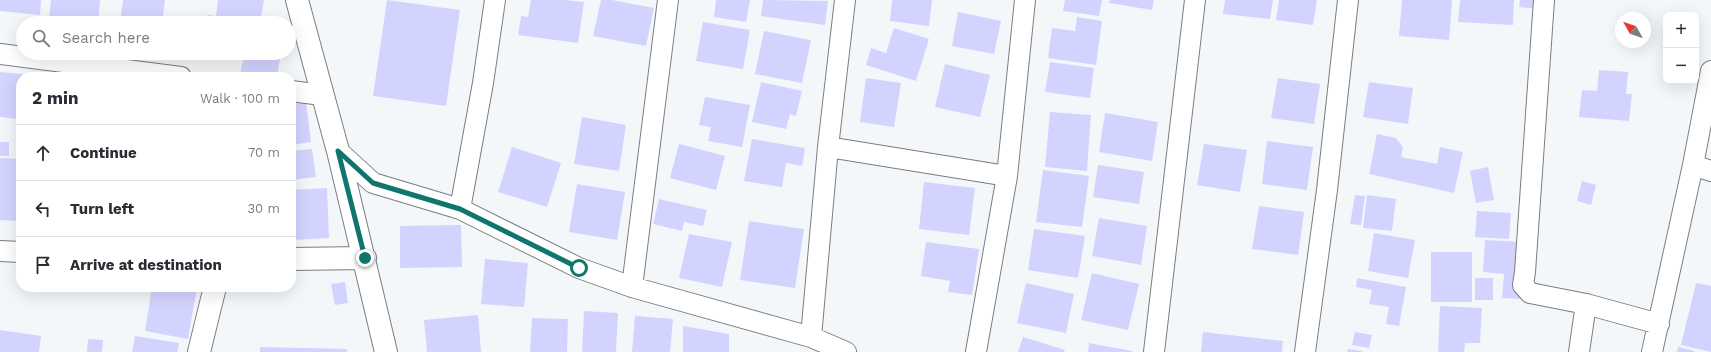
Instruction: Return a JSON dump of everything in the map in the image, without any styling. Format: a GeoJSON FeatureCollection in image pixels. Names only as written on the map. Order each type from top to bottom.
{"type":"FeatureCollection","features":[{"type":"Feature","properties":{"kind":"street"},"geometry":{"type":"LineString","coordinates":[[297,0],[338,151],[365,258],[386,352]]}},
{"type":"Feature","properties":{"kind":"street"},"geometry":{"type":"LineString","coordinates":[[460,209],[495,0]]}},
{"type":"Feature","properties":{"kind":"street"},"geometry":{"type":"LineString","coordinates":[[632,287],[668,0]]}},
{"type":"Feature","properties":{"kind":"street"},"geometry":{"type":"LineString","coordinates":[[811,337],[828,147],[845,0]]}},
{"type":"Feature","properties":{"kind":"street"},"geometry":{"type":"LineString","coordinates":[[976,352],[1007,176],[1025,0]]}},
{"type":"Feature","properties":{"kind":"street"},"geometry":{"type":"LineString","coordinates":[[1154,352],[1195,0]]}},
{"type":"Feature","properties":{"kind":"street"},"geometry":{"type":"LineString","coordinates":[[1305,352],[1327,190],[1348,0]]}},
{"type":"Feature","properties":{"kind":"street"},"geometry":{"type":"LineString","coordinates":[[1544,0],[1523,285],[1530,293],[1586,304],[1659,324]]}},
{"type":"Feature","properties":{"kind":"street"},"geometry":{"type":"LineString","coordinates":[[0,54],[16,56]]}},
{"type":"Feature","properties":{"kind":"street"},"geometry":{"type":"LineString","coordinates":[[47,60],[142,72]]}},
{"type":"Feature","properties":{"kind":"street"},"geometry":{"type":"LineString","coordinates":[[1652,352],[1702,168],[1711,71]]}},
{"type":"Feature","properties":{"kind":"street"},"geometry":{"type":"LineString","coordinates":[[296,92],[322,95]]}},
{"type":"Feature","properties":{"kind":"street"},"geometry":{"type":"LineString","coordinates":[[828,147],[1007,176]]}},
{"type":"Feature","properties":{"kind":"street"},"geometry":{"type":"LineString","coordinates":[[338,151],[373,183],[460,209],[579,268],[632,287],[811,337],[846,352]]}},
{"type":"Feature","properties":{"kind":"street"},"geometry":{"type":"LineString","coordinates":[[0,251],[16,252]]}},
{"type":"Feature","properties":{"kind":"street"},"geometry":{"type":"LineString","coordinates":[[296,259],[365,258]]}},
{"type":"Feature","properties":{"kind":"street"},"geometry":{"type":"LineString","coordinates":[[199,352],[214,292]]}},
{"type":"Feature","properties":{"kind":"street"},"geometry":{"type":"LineString","coordinates":[[1579,352],[1586,304]]}},
{"type":"Feature","properties":{"kind":"building"},"geometry":{"type":"Polygon","coordinates":[[[0,0],[41,0],[40,15],[0,11],[0,0]]]}},
{"type":"Feature","properties":{"kind":"building"},"geometry":{"type":"Polygon","coordinates":[[[51,0],[100,0],[99,16],[49,16],[51,0]]]}},
{"type":"Feature","properties":{"kind":"building"},"geometry":{"type":"Polygon","coordinates":[[[123,0],[165,0],[163,16],[121,16],[123,0]]]}},
{"type":"Feature","properties":{"kind":"building"},"geometry":{"type":"Polygon","coordinates":[[[218,0],[264,0],[261,16],[216,16],[218,0]]]}},
{"type":"Feature","properties":{"kind":"building"},"geometry":{"type":"Polygon","coordinates":[[[387,0],[460,10],[446,106],[373,96],[387,0]]]}},
{"type":"Feature","properties":{"kind":"building"},"geometry":{"type":"Polygon","coordinates":[[[531,0],[565,0],[584,2],[578,43],[518,35],[521,16],[528,17],[531,0]]]}},
{"type":"Feature","properties":{"kind":"building"},"geometry":{"type":"Polygon","coordinates":[[[601,0],[612,0],[654,8],[646,46],[593,36],[601,0]]]}},
{"type":"Feature","properties":{"kind":"building"},"geometry":{"type":"Polygon","coordinates":[[[716,0],[750,0],[746,22],[714,17],[716,0]]]}},
{"type":"Feature","properties":{"kind":"building"},"geometry":{"type":"Polygon","coordinates":[[[763,0],[828,1],[825,25],[761,16],[763,0]]]}},
{"type":"Feature","properties":{"kind":"building"},"geometry":{"type":"Polygon","coordinates":[[[892,0],[932,0],[929,26],[890,21],[892,0]]]}},
{"type":"Feature","properties":{"kind":"building"},"geometry":{"type":"Polygon","coordinates":[[[1065,0],[1102,0],[1099,16],[1063,11],[1065,0]]]}},
{"type":"Feature","properties":{"kind":"building"},"geometry":{"type":"Polygon","coordinates":[[[1110,0],[1154,0],[1152,10],[1109,3],[1110,0]]]}},
{"type":"Feature","properties":{"kind":"building"},"geometry":{"type":"Polygon","coordinates":[[[1225,0],[1273,0],[1270,19],[1223,14],[1225,0]]]}},
{"type":"Feature","properties":{"kind":"building"},"geometry":{"type":"Polygon","coordinates":[[[1279,0],[1317,0],[1313,25],[1276,20],[1279,0]]]}},
{"type":"Feature","properties":{"kind":"building"},"geometry":{"type":"Polygon","coordinates":[[[1402,0],[1452,0],[1449,40],[1399,36],[1402,0]]]}},
{"type":"Feature","properties":{"kind":"building"},"geometry":{"type":"Polygon","coordinates":[[[1460,0],[1514,0],[1513,25],[1458,22],[1460,0]]]}},
{"type":"Feature","properties":{"kind":"building"},"geometry":{"type":"Polygon","coordinates":[[[1520,0],[1537,0],[1537,9],[1519,7],[1520,0]]]}},
{"type":"Feature","properties":{"kind":"building"},"geometry":{"type":"Polygon","coordinates":[[[958,12],[1001,21],[994,54],[952,46],[958,12]]]}},
{"type":"Feature","properties":{"kind":"building"},"geometry":{"type":"Polygon","coordinates":[[[1077,17],[1102,21],[1096,65],[1048,58],[1052,28],[1075,31],[1077,17]]]}},
{"type":"Feature","properties":{"kind":"building"},"geometry":{"type":"Polygon","coordinates":[[[703,22],[750,30],[743,69],[696,61],[703,22]]]}},
{"type":"Feature","properties":{"kind":"building"},"geometry":{"type":"Polygon","coordinates":[[[894,28],[929,39],[916,81],[866,65],[871,48],[886,53],[894,28]]]}},
{"type":"Feature","properties":{"kind":"building"},"geometry":{"type":"Polygon","coordinates":[[[764,31],[811,40],[802,83],[755,74],[764,31]]]}},
{"type":"Feature","properties":{"kind":"building"},"geometry":{"type":"Polygon","coordinates":[[[243,60],[280,60],[278,72],[240,72],[243,60]]]}},
{"type":"Feature","properties":{"kind":"building"},"geometry":{"type":"Polygon","coordinates":[[[1050,62],[1094,68],[1090,98],[1045,92],[1050,62]]]}},
{"type":"Feature","properties":{"kind":"building"},"geometry":{"type":"Polygon","coordinates":[[[945,64],[990,75],[980,117],[935,107],[945,64]]]}},
{"type":"Feature","properties":{"kind":"building"},"geometry":{"type":"Polygon","coordinates":[[[1599,70],[1628,72],[1626,94],[1632,94],[1629,121],[1579,117],[1582,90],[1597,91],[1599,70]]]}},
{"type":"Feature","properties":{"kind":"building"},"geometry":{"type":"Polygon","coordinates":[[[0,72],[16,73],[16,119],[0,117],[0,72]]]}},
{"type":"Feature","properties":{"kind":"building"},"geometry":{"type":"Polygon","coordinates":[[[866,78],[901,83],[894,127],[860,122],[866,78]]]}},
{"type":"Feature","properties":{"kind":"building"},"geometry":{"type":"Polygon","coordinates":[[[1278,78],[1320,84],[1314,124],[1271,118],[1278,78]]]}},
{"type":"Feature","properties":{"kind":"building"},"geometry":{"type":"Polygon","coordinates":[[[761,82],[802,91],[796,116],[790,114],[786,129],[752,122],[761,82]]]}},
{"type":"Feature","properties":{"kind":"building"},"geometry":{"type":"Polygon","coordinates":[[[1369,82],[1413,88],[1408,124],[1363,117],[1369,82]]]}},
{"type":"Feature","properties":{"kind":"building"},"geometry":{"type":"Polygon","coordinates":[[[705,97],[750,105],[742,147],[708,141],[711,127],[699,125],[705,97]]]}},
{"type":"Feature","properties":{"kind":"building"},"geometry":{"type":"Polygon","coordinates":[[[306,102],[311,142],[296,144],[296,103],[306,102]]]}},
{"type":"Feature","properties":{"kind":"building"},"geometry":{"type":"Polygon","coordinates":[[[1050,112],[1091,115],[1087,171],[1045,167],[1050,112]]]}},
{"type":"Feature","properties":{"kind":"building"},"geometry":{"type":"Polygon","coordinates":[[[1105,113],[1158,122],[1152,161],[1099,152],[1105,113]]]}},
{"type":"Feature","properties":{"kind":"building"},"geometry":{"type":"Polygon","coordinates":[[[582,117],[626,125],[619,171],[574,164],[582,117]]]}},
{"type":"Feature","properties":{"kind":"building"},"geometry":{"type":"Polygon","coordinates":[[[1377,134],[1396,138],[1403,147],[1401,157],[1437,164],[1440,147],[1463,152],[1454,193],[1369,174],[1377,134]]]}},
{"type":"Feature","properties":{"kind":"building"},"geometry":{"type":"Polygon","coordinates":[[[752,139],[805,148],[802,166],[786,163],[782,187],[744,181],[752,139]]]}},
{"type":"Feature","properties":{"kind":"building"},"geometry":{"type":"Polygon","coordinates":[[[1267,141],[1313,147],[1307,190],[1262,184],[1267,141]]]}},
{"type":"Feature","properties":{"kind":"building"},"geometry":{"type":"Polygon","coordinates":[[[0,142],[9,142],[9,156],[0,156],[0,142]]]}},
{"type":"Feature","properties":{"kind":"building"},"geometry":{"type":"Polygon","coordinates":[[[679,144],[725,156],[716,190],[670,178],[679,144]]]}},
{"type":"Feature","properties":{"kind":"building"},"geometry":{"type":"Polygon","coordinates":[[[1204,144],[1247,150],[1240,192],[1197,185],[1204,144]]]}},
{"type":"Feature","properties":{"kind":"building"},"geometry":{"type":"Polygon","coordinates":[[[512,147],[561,163],[547,207],[498,192],[512,147]]]}},
{"type":"Feature","properties":{"kind":"building"},"geometry":{"type":"Polygon","coordinates":[[[312,149],[316,177],[296,179],[296,151],[312,149]]]}},
{"type":"Feature","properties":{"kind":"building"},"geometry":{"type":"Polygon","coordinates":[[[0,158],[16,159],[16,221],[0,220],[0,158]]]}},
{"type":"Feature","properties":{"kind":"building"},"geometry":{"type":"Polygon","coordinates":[[[1098,165],[1144,172],[1139,204],[1093,197],[1098,165]]]}},
{"type":"Feature","properties":{"kind":"building"},"geometry":{"type":"Polygon","coordinates":[[[1488,167],[1494,200],[1476,203],[1470,171],[1488,167]]]}},
{"type":"Feature","properties":{"kind":"building"},"geometry":{"type":"Polygon","coordinates":[[[1043,170],[1089,176],[1082,227],[1036,222],[1043,170]]]}},
{"type":"Feature","properties":{"kind":"building"},"geometry":{"type":"Polygon","coordinates":[[[1582,181],[1596,185],[1591,205],[1577,201],[1582,181]]]}},
{"type":"Feature","properties":{"kind":"building"},"geometry":{"type":"Polygon","coordinates":[[[924,182],[975,188],[969,235],[919,229],[924,182]]]}},
{"type":"Feature","properties":{"kind":"building"},"geometry":{"type":"Polygon","coordinates":[[[577,184],[625,192],[617,240],[569,232],[577,184]]]}},
{"type":"Feature","properties":{"kind":"building"},"geometry":{"type":"Polygon","coordinates":[[[327,188],[329,238],[296,240],[296,190],[327,188]]]}},
{"type":"Feature","properties":{"kind":"building"},"geometry":{"type":"Polygon","coordinates":[[[1355,195],[1365,196],[1361,225],[1350,224],[1355,195]]]}},
{"type":"Feature","properties":{"kind":"building"},"geometry":{"type":"Polygon","coordinates":[[[1367,195],[1396,199],[1392,231],[1363,228],[1367,195]]]}},
{"type":"Feature","properties":{"kind":"building"},"geometry":{"type":"Polygon","coordinates":[[[659,199],[707,210],[703,226],[684,222],[682,231],[653,224],[659,199]]]}},
{"type":"Feature","properties":{"kind":"building"},"geometry":{"type":"Polygon","coordinates":[[[1259,206],[1304,212],[1298,255],[1252,249],[1259,206]]]}},
{"type":"Feature","properties":{"kind":"building"},"geometry":{"type":"Polygon","coordinates":[[[1477,211],[1511,213],[1509,239],[1475,237],[1477,211]]]}},
{"type":"Feature","properties":{"kind":"building"},"geometry":{"type":"Polygon","coordinates":[[[1099,218],[1147,226],[1141,265],[1092,256],[1099,218]]]}},
{"type":"Feature","properties":{"kind":"building"},"geometry":{"type":"Polygon","coordinates":[[[749,221],[804,229],[795,288],[740,280],[749,221]]]}},
{"type":"Feature","properties":{"kind":"building"},"geometry":{"type":"Polygon","coordinates":[[[461,225],[462,267],[400,268],[400,226],[461,225]]]}},
{"type":"Feature","properties":{"kind":"building"},"geometry":{"type":"Polygon","coordinates":[[[1034,229],[1085,236],[1078,278],[1028,270],[1034,229]]]}},
{"type":"Feature","properties":{"kind":"building"},"geometry":{"type":"Polygon","coordinates":[[[1374,233],[1415,240],[1408,278],[1368,271],[1374,233]]]}},
{"type":"Feature","properties":{"kind":"building"},"geometry":{"type":"Polygon","coordinates":[[[689,234],[732,242],[722,287],[679,278],[689,234]]]}},
{"type":"Feature","properties":{"kind":"building"},"geometry":{"type":"Polygon","coordinates":[[[1485,240],[1524,242],[1520,299],[1502,298],[1504,274],[1483,272],[1485,240]]]}},
{"type":"Feature","properties":{"kind":"building"},"geometry":{"type":"Polygon","coordinates":[[[926,242],[979,249],[972,295],[948,292],[950,281],[921,276],[926,242]]]}},
{"type":"Feature","properties":{"kind":"building"},"geometry":{"type":"Polygon","coordinates":[[[1431,252],[1472,252],[1472,302],[1431,302],[1431,252]]]}},
{"type":"Feature","properties":{"kind":"building"},"geometry":{"type":"Polygon","coordinates":[[[485,259],[528,263],[524,307],[481,304],[485,259]]]}},
{"type":"Feature","properties":{"kind":"building"},"geometry":{"type":"Polygon","coordinates":[[[1092,273],[1139,284],[1128,330],[1081,320],[1092,273]]]}},
{"type":"Feature","properties":{"kind":"building"},"geometry":{"type":"Polygon","coordinates":[[[1357,278],[1406,287],[1399,326],[1386,324],[1389,307],[1369,304],[1372,290],[1356,287],[1357,278]]]}},
{"type":"Feature","properties":{"kind":"building"},"geometry":{"type":"Polygon","coordinates":[[[1475,278],[1493,278],[1493,300],[1475,300],[1475,278]]]}},
{"type":"Feature","properties":{"kind":"building"},"geometry":{"type":"Polygon","coordinates":[[[345,282],[348,303],[335,305],[331,284],[345,282]]]}},
{"type":"Feature","properties":{"kind":"building"},"geometry":{"type":"Polygon","coordinates":[[[1026,283],[1074,294],[1066,333],[1017,323],[1026,283]]]}},
{"type":"Feature","properties":{"kind":"building"},"geometry":{"type":"Polygon","coordinates":[[[1696,283],[1711,286],[1711,352],[1681,345],[1696,283]]]}},
{"type":"Feature","properties":{"kind":"building"},"geometry":{"type":"Polygon","coordinates":[[[151,292],[196,292],[188,339],[145,331],[151,292]]]}},
{"type":"Feature","properties":{"kind":"building"},"geometry":{"type":"Polygon","coordinates":[[[1440,306],[1482,308],[1480,343],[1465,343],[1464,352],[1438,352],[1440,306]]]}},
{"type":"Feature","properties":{"kind":"building"},"geometry":{"type":"Polygon","coordinates":[[[584,311],[618,313],[616,352],[582,352],[584,311]]]}},
{"type":"Feature","properties":{"kind":"building"},"geometry":{"type":"Polygon","coordinates":[[[478,315],[481,352],[427,352],[424,320],[478,315]]]}},
{"type":"Feature","properties":{"kind":"building"},"geometry":{"type":"Polygon","coordinates":[[[635,316],[673,319],[670,352],[632,352],[635,316]]]}},
{"type":"Feature","properties":{"kind":"building"},"geometry":{"type":"Polygon","coordinates":[[[532,318],[568,319],[567,352],[530,352],[532,318]]]}},
{"type":"Feature","properties":{"kind":"building"},"geometry":{"type":"Polygon","coordinates":[[[683,326],[729,334],[729,352],[683,352],[683,326]]]}},
{"type":"Feature","properties":{"kind":"building"},"geometry":{"type":"Polygon","coordinates":[[[0,330],[41,336],[39,352],[0,352],[0,330]]]}},
{"type":"Feature","properties":{"kind":"building"},"geometry":{"type":"Polygon","coordinates":[[[1203,332],[1283,341],[1282,352],[1201,352],[1203,332]]]}},
{"type":"Feature","properties":{"kind":"building"},"geometry":{"type":"Polygon","coordinates":[[[1355,332],[1372,335],[1369,348],[1352,345],[1355,332]]]}},
{"type":"Feature","properties":{"kind":"building"},"geometry":{"type":"Polygon","coordinates":[[[135,336],[179,343],[177,352],[132,352],[135,336]]]}},
{"type":"Feature","properties":{"kind":"building"},"geometry":{"type":"Polygon","coordinates":[[[1023,337],[1065,350],[1064,352],[1018,352],[1023,337]]]}},
{"type":"Feature","properties":{"kind":"building"},"geometry":{"type":"Polygon","coordinates":[[[88,339],[103,340],[102,352],[87,352],[88,339]]]}},
{"type":"Feature","properties":{"kind":"building"},"geometry":{"type":"Polygon","coordinates":[[[1089,343],[1132,351],[1132,352],[1088,352],[1089,343]]]}},
{"type":"Feature","properties":{"kind":"building"},"geometry":{"type":"Polygon","coordinates":[[[260,347],[347,349],[347,352],[260,352],[260,347]]]}},
{"type":"Feature","properties":{"kind":"building"},"geometry":{"type":"Polygon","coordinates":[[[1678,347],[1695,351],[1677,352],[1678,347]]]}},
{"type":"Feature","properties":{"kind":"building"},"geometry":{"type":"Polygon","coordinates":[[[1348,349],[1362,351],[1362,352],[1347,352],[1348,349]]]}},
{"type":"Feature","properties":{"kind":"route"},"geometry":{"type":"LineString","coordinates":[[365,258],[338,151],[373,183],[460,209],[579,268]]}}]}
